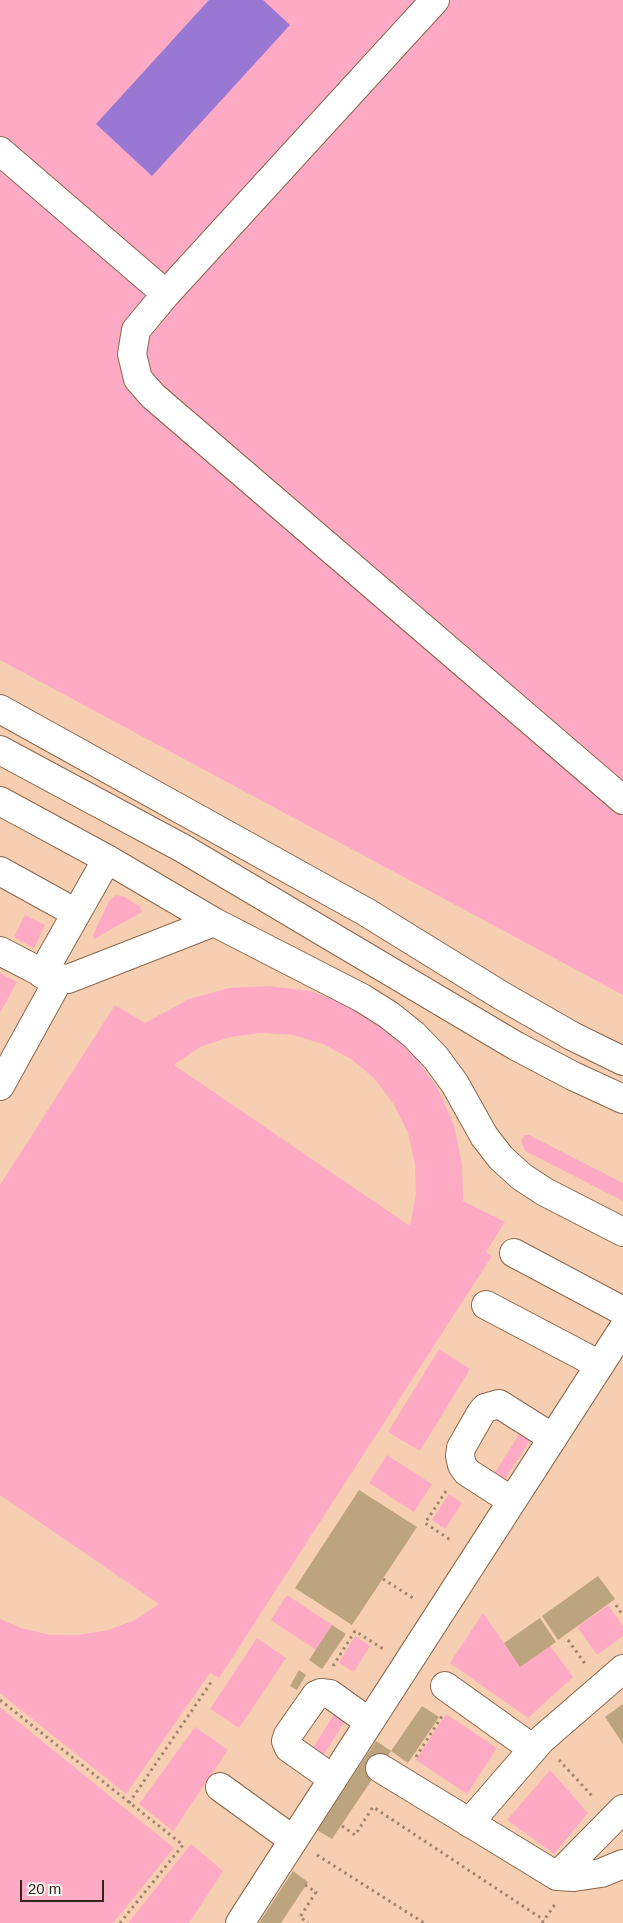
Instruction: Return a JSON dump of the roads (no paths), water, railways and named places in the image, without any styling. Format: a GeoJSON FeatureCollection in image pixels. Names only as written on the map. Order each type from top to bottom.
{"type":"FeatureCollection","features":[{"type":"Feature","properties":{"kind":"lane"},"geometry":{"type":"LineString","coordinates":[[435,0],[166,294],[136,330],[132,354],[138,379],[153,396],[623,800]]}},
{"type":"Feature","properties":{"kind":"lane"},"geometry":{"type":"LineString","coordinates":[[0,151],[166,294]]}},
{"type":"Feature","properties":{"kind":"lane"},"geometry":{"type":"LineString","coordinates":[[0,709],[366,912],[502,996],[572,1036],[623,1061]]}},
{"type":"Feature","properties":{"kind":"lane"},"geometry":{"type":"LineString","coordinates":[[0,750],[184,849],[516,1046],[573,1076],[623,1099]]}},
{"type":"Feature","properties":{"kind":"lane"},"geometry":{"type":"LineString","coordinates":[[0,801],[107,859],[214,922],[362,998],[389,1015],[414,1035],[436,1058],[455,1084],[484,1136],[508,1165],[545,1192],[623,1232]]}},
{"type":"Feature","properties":{"kind":"lane"},"geometry":{"type":"LineString","coordinates":[[0,1086],[51,976],[76,913],[107,859]]}},
{"type":"Feature","properties":{"kind":"lane"},"geometry":{"type":"LineString","coordinates":[[0,871],[76,913]]}},
{"type":"Feature","properties":{"kind":"lane"},"geometry":{"type":"LineString","coordinates":[[0,951],[51,976],[77,977],[214,922]]}},
{"type":"Feature","properties":{"kind":"lane"},"geometry":{"type":"LineString","coordinates":[[514,1254],[623,1311]]}},
{"type":"Feature","properties":{"kind":"lane"},"geometry":{"type":"LineString","coordinates":[[486,1305],[600,1364]]}},
{"type":"Feature","properties":{"kind":"lane"},"geometry":{"type":"LineString","coordinates":[[374,1764],[369,1722],[623,1329]]}},
{"type":"Feature","properties":{"kind":"lane"},"geometry":{"type":"LineString","coordinates":[[512,1501],[467,1472],[462,1465],[460,1448],[481,1414],[485,1408],[492,1404],[506,1408],[553,1438]]}},
{"type":"Feature","properties":{"kind":"lane"},"geometry":{"type":"LineString","coordinates":[[469,1823],[537,1744],[623,1669]]}},
{"type":"Feature","properties":{"kind":"lane"},"geometry":{"type":"LineString","coordinates":[[450,1690],[537,1744]]}},
{"type":"Feature","properties":{"kind":"lane"},"geometry":{"type":"LineString","coordinates":[[333,1779],[289,1748],[286,1741],[316,1695],[330,1694],[369,1722]]}},
{"type":"Feature","properties":{"kind":"lane"},"geometry":{"type":"LineString","coordinates":[[243,1922],[333,1779],[374,1764]]}},
{"type":"Feature","properties":{"kind":"lane"},"geometry":{"type":"LineString","coordinates":[[374,1764],[557,1876],[574,1877],[601,1873],[623,1864]]}},
{"type":"Feature","properties":{"kind":"lane"},"geometry":{"type":"LineString","coordinates":[[220,1787],[293,1840]]}},
{"type":"Feature","properties":{"kind":"lane"},"geometry":{"type":"LineString","coordinates":[[557,1876],[618,1814]]}}]}
